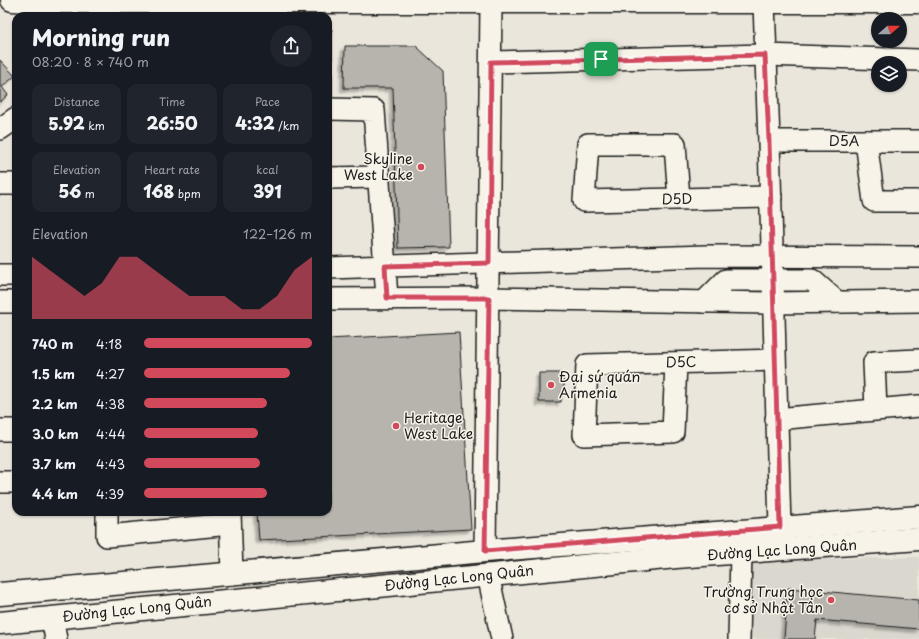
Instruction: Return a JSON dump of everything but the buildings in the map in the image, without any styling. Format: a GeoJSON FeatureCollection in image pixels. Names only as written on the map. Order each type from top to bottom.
{"type":"FeatureCollection","features":[{"type":"Feature","properties":{"kind":"main road"},"geometry":{"type":"LineString","coordinates":[[12,0],[48,2],[491,4],[919,2]]}},
{"type":"Feature","properties":{"kind":"main road","name":"Đường Lạc Long Quân"},"geometry":{"type":"LineString","coordinates":[[0,594],[485,551],[919,517]]}},
{"type":"Feature","properties":{"kind":"main road","name":"Đường Lạc Long Quân"},"geometry":{"type":"LineString","coordinates":[[0,623],[676,557],[741,553],[835,553],[919,539]]}},
{"type":"Feature","properties":{"kind":"street"},"geometry":{"type":"LineString","coordinates":[[764,3],[780,527]]}},
{"type":"Feature","properties":{"kind":"street"},"geometry":{"type":"LineString","coordinates":[[485,551],[489,298],[491,4]]}},
{"type":"Feature","properties":{"kind":"street"},"geometry":{"type":"LineString","coordinates":[[491,62],[765,55],[919,60]]}},
{"type":"Feature","properties":{"kind":"street"},"geometry":{"type":"LineString","coordinates":[[332,109],[374,110],[387,298]]}},
{"type":"Feature","properties":{"kind":"street"},"geometry":{"type":"LineString","coordinates":[[0,129],[12,121]]}},
{"type":"Feature","properties":{"kind":"street","name":"D5A"},"geometry":{"type":"LineString","coordinates":[[769,141],[919,140]]}},
{"type":"Feature","properties":{"kind":"street"},"geometry":{"type":"LineString","coordinates":[[866,141],[874,201],[919,201]]}},
{"type":"Feature","properties":{"kind":"street","name":"D5D"},"geometry":{"type":"LineString","coordinates":[[679,199],[676,144],[588,144],[584,201],[679,199],[771,197]]}},
{"type":"Feature","properties":{"kind":"street"},"geometry":{"type":"LineString","coordinates":[[332,178],[379,177]]}},
{"type":"Feature","properties":{"kind":"street"},"geometry":{"type":"LineString","coordinates":[[0,184],[12,184]]}},
{"type":"Feature","properties":{"kind":"street"},"geometry":{"type":"LineString","coordinates":[[706,256],[726,280]]}},
{"type":"Feature","properties":{"kind":"street"},"geometry":{"type":"LineString","coordinates":[[332,268],[706,256],[919,257]]}},
{"type":"Feature","properties":{"kind":"street"},"geometry":{"type":"LineString","coordinates":[[812,280],[836,256]]}},
{"type":"Feature","properties":{"kind":"street"},"geometry":{"type":"LineString","coordinates":[[0,275],[12,275]]}},
{"type":"Feature","properties":{"kind":"street"},"geometry":{"type":"LineString","coordinates":[[704,302],[726,280],[812,280],[837,302]]}},
{"type":"Feature","properties":{"kind":"street"},"geometry":{"type":"LineString","coordinates":[[332,299],[489,298],[704,302],[919,301]]}},
{"type":"Feature","properties":{"kind":"street"},"geometry":{"type":"LineString","coordinates":[[0,302],[12,302]]}},
{"type":"Feature","properties":{"kind":"street","name":"D5C"},"geometry":{"type":"LineString","coordinates":[[676,363],[673,432],[584,435],[587,365],[774,360]]}},
{"type":"Feature","properties":{"kind":"street"},"geometry":{"type":"LineString","coordinates":[[876,409],[874,362],[919,360]]}},
{"type":"Feature","properties":{"kind":"street"},"geometry":{"type":"LineString","coordinates":[[776,419],[919,406]]}},
{"type":"Feature","properties":{"kind":"street"},"geometry":{"type":"LineString","coordinates":[[0,430],[12,430]]}},
{"type":"Feature","properties":{"kind":"street"},"geometry":{"type":"LineString","coordinates":[[0,482],[12,482]]}},
{"type":"Feature","properties":{"kind":"street"},"geometry":{"type":"LineString","coordinates":[[107,516],[107,536],[230,518],[232,574]]}},
{"type":"Feature","properties":{"kind":"street"},"geometry":{"type":"LineString","coordinates":[[739,639],[741,553]]}},
{"type":"Feature","properties":{"kind":"street"},"geometry":{"type":"LineString","coordinates":[[488,575],[502,639]]}},
{"type":"Feature","properties":{"kind":"street"},"geometry":{"type":"LineString","coordinates":[[52,618],[56,639]]}},
{"type":"Feature","properties":{"kind":"shaded area","name":"Trường Trung học cơ sở Nhật Tân"},"geometry":{"type":"Polygon","coordinates":[[[919,557],[919,639],[743,639],[745,561],[919,557]]]}},
{"type":"Feature","properties":{"kind":"place","name":"Skyline West Lake"},"geometry":{"type":"Point","coordinates":[421,167]}},
{"type":"Feature","properties":{"kind":"place","name":"Đại sứ quán Armenia"},"geometry":{"type":"Point","coordinates":[551,385]}},
{"type":"Feature","properties":{"kind":"place","name":"Heritage West Lake"},"geometry":{"type":"Point","coordinates":[396,426]}},
{"type":"Feature","properties":{"kind":"place","name":"Trường Trung học cơ sở Nhật Tân"},"geometry":{"type":"Point","coordinates":[831,600]}},
{"type":"Feature","properties":{"kind":"route"},"geometry":{"type":"LineString","coordinates":[[765,55],[769,141],[772,302],[780,527],[485,551],[489,298],[387,298],[385,266],[489,263],[491,62],[601,59],[765,55]]}}]}
